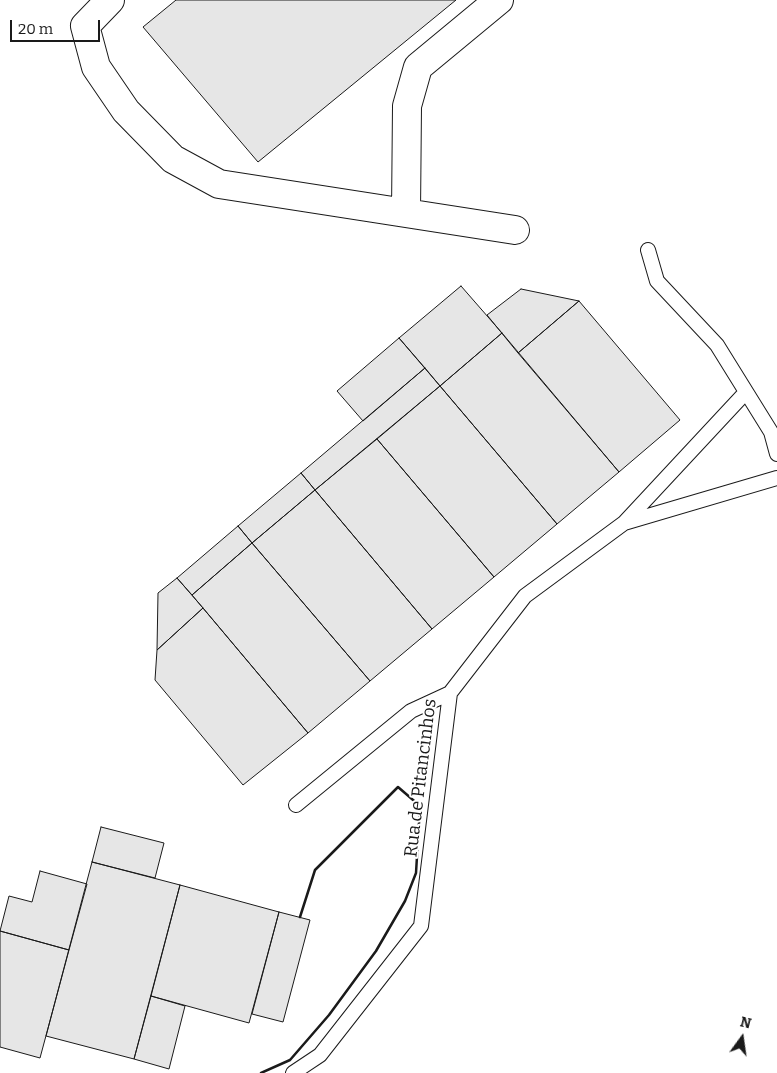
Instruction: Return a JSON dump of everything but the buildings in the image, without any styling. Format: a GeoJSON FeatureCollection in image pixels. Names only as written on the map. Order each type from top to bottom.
{"type":"FeatureCollection","features":[{"type":"Feature","properties":{"kind":"street"},"geometry":{"type":"LineString","coordinates":[[110,0],[85,26],[96,67],[126,111],[173,159],[219,184],[516,230]]}},
{"type":"Feature","properties":{"kind":"street"},"geometry":{"type":"LineString","coordinates":[[406,212],[407,106],[418,67],[499,0]]}},
{"type":"Feature","properties":{"kind":"lane"},"geometry":{"type":"LineString","coordinates":[[648,250],[657,282],[717,345],[771,432],[777,454]]}},
{"type":"Feature","properties":{"kind":"lane"},"geometry":{"type":"LineString","coordinates":[[624,523],[746,392]]}},
{"type":"Feature","properties":{"kind":"lane","name":"Rua de Pitancinhos"},"geometry":{"type":"LineString","coordinates":[[293,1073],[320,1055],[421,926],[450,693],[525,596],[624,523],[777,478]]}},
{"type":"Feature","properties":{"kind":"lane"},"geometry":{"type":"LineString","coordinates":[[296,805],[411,711],[450,693]]}},
{"type":"Feature","properties":{"kind":"wall"},"geometry":{"type":"LineString","coordinates":[[261,1073],[290,1060],[329,1015],[376,951],[405,901],[416,873],[420,806],[398,787],[315,870],[300,917]]}}]}
